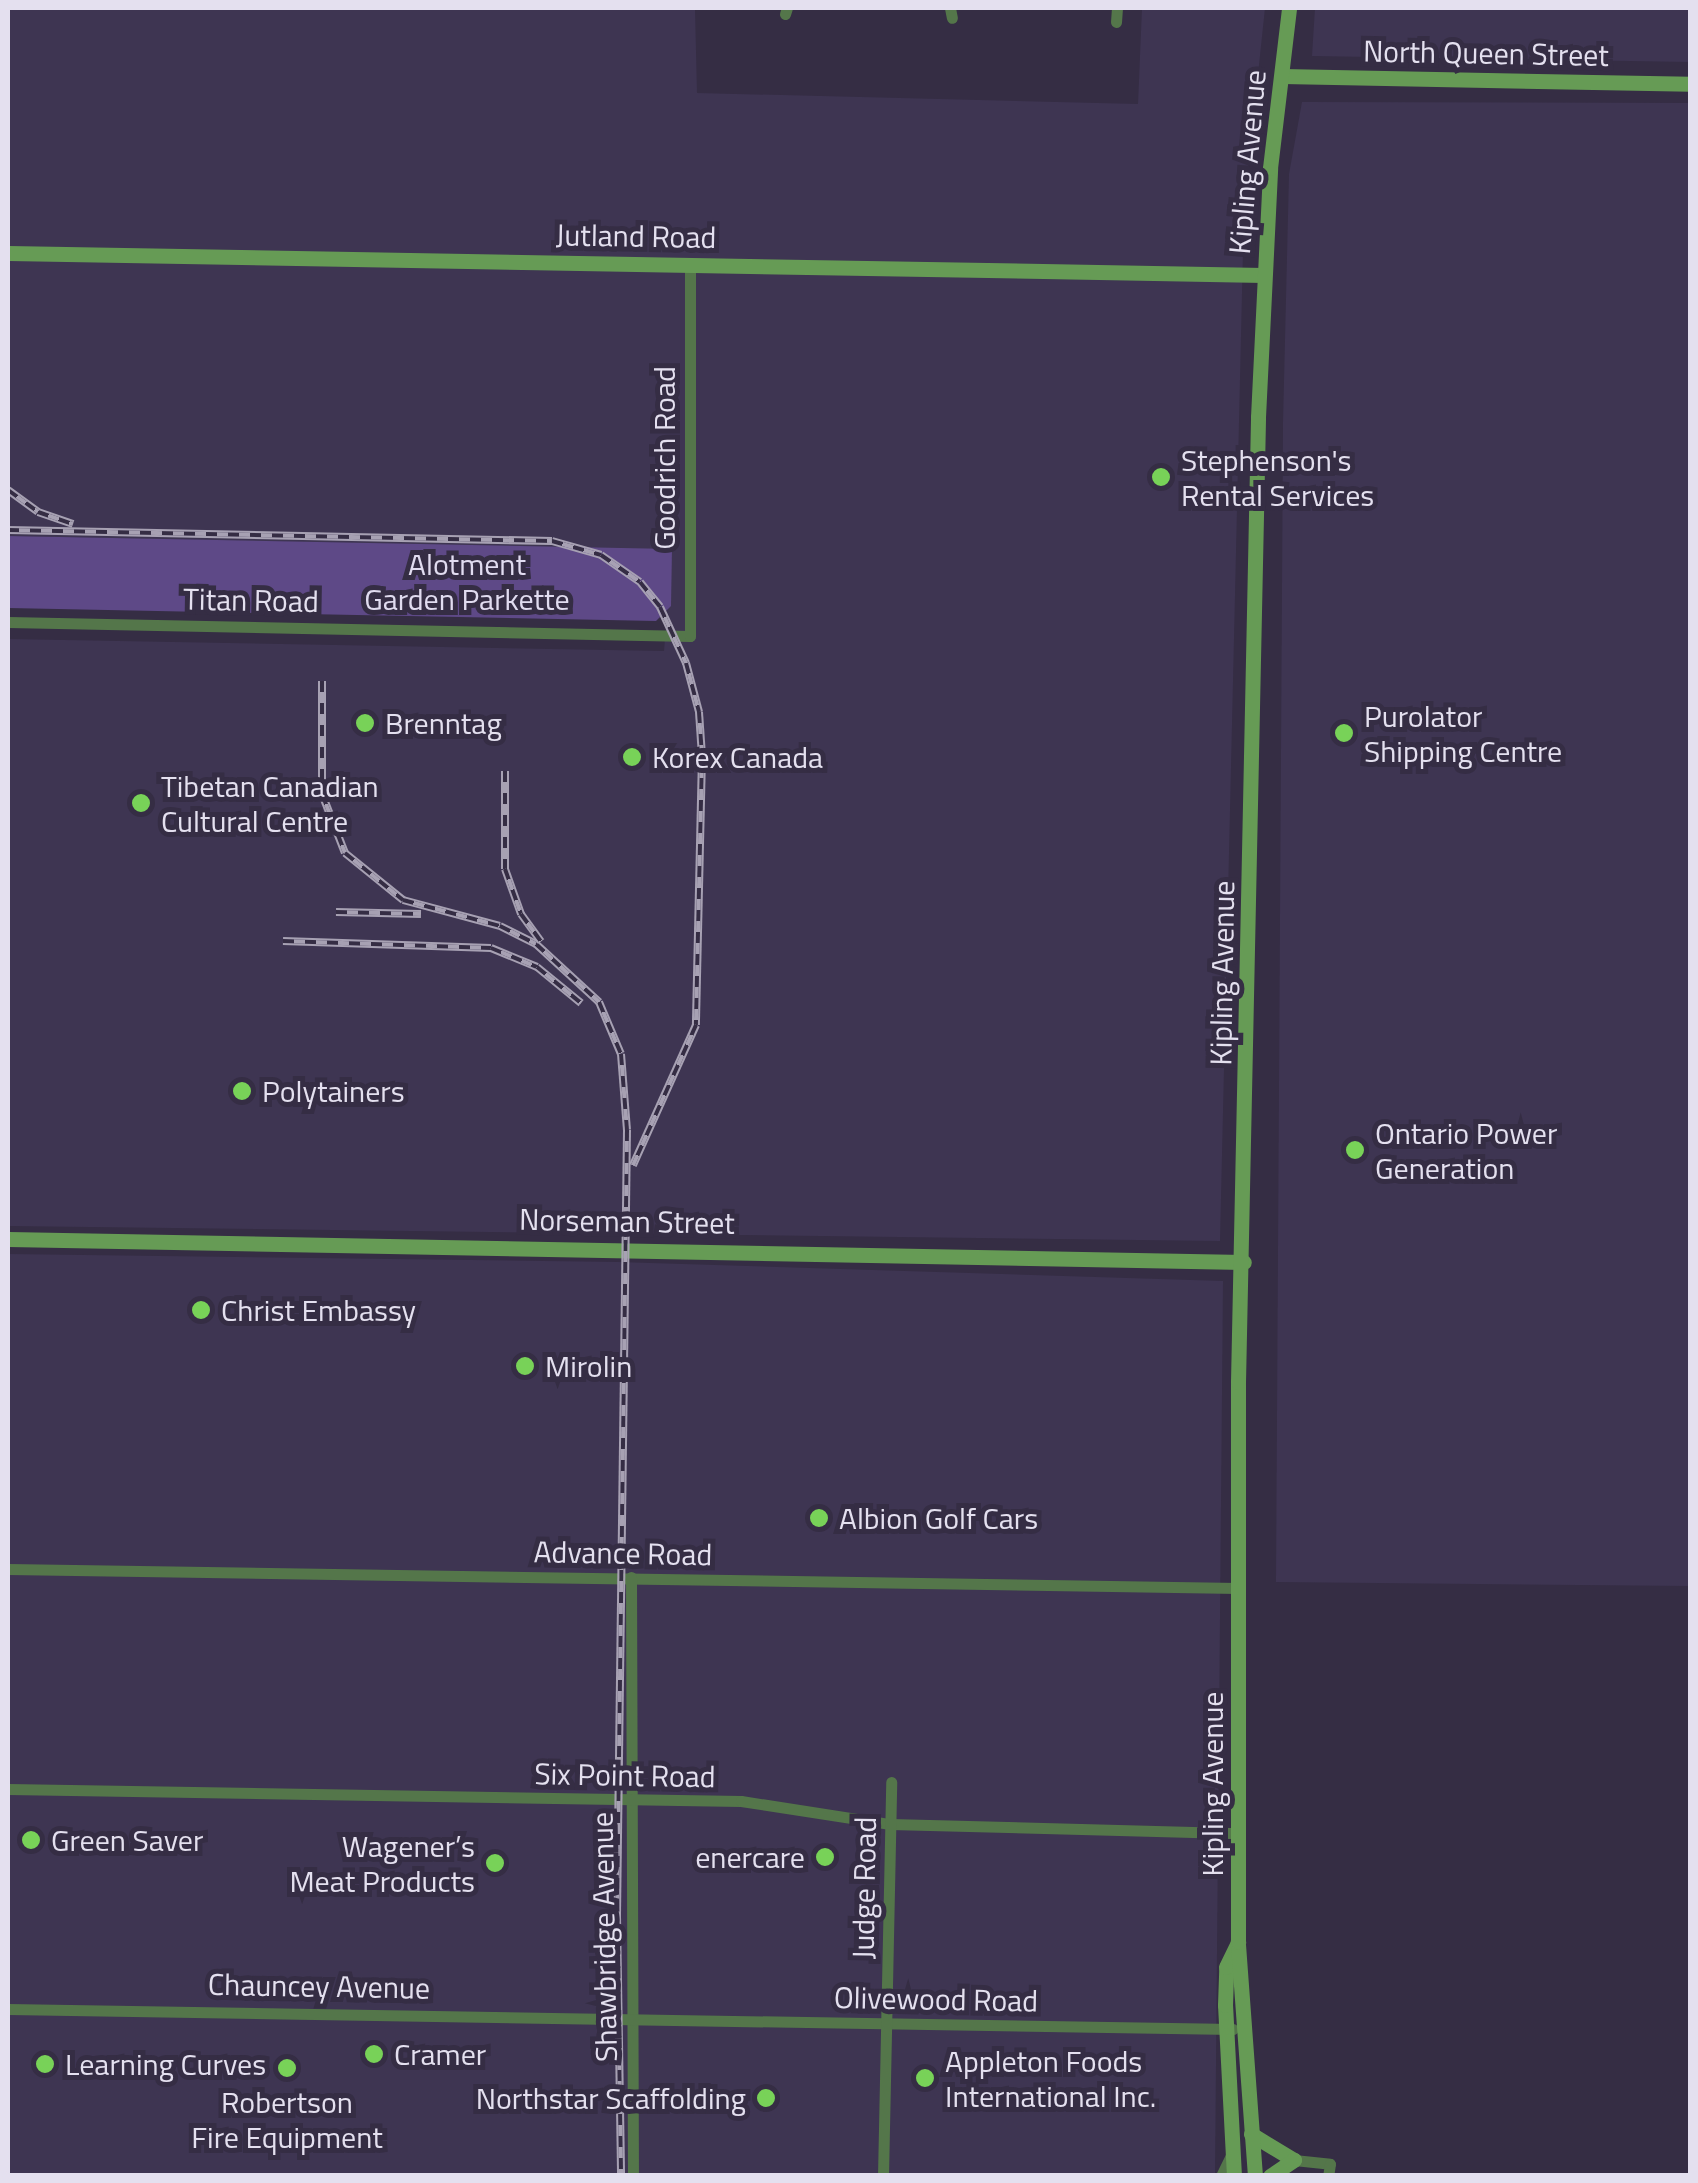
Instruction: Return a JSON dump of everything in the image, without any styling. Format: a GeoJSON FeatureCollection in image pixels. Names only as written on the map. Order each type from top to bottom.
{"type":"FeatureCollection","features":[{"type":"Feature","properties":{"kind":"main road","name":"Kipling Avenue"},"geometry":{"type":"LineString","coordinates":[[1255,2176],[1242,2030],[1245,1964],[1238,1942],[1238,1588],[1264,275],[1289,8]]}},
{"type":"Feature","properties":{"kind":"main road","name":"North Queen Street"},"geometry":{"type":"LineString","coordinates":[[1282,76],[1690,84]]}},
{"type":"Feature","properties":{"kind":"main road","name":"Jutland Road"},"geometry":{"type":"LineString","coordinates":[[8,252],[1264,275]]}},
{"type":"Feature","properties":{"kind":"main road","name":"Norseman Street"},"geometry":{"type":"LineString","coordinates":[[8,1238],[1244,1262]]}},
{"type":"Feature","properties":{"kind":"main road","name":"Kipling Avenue"},"geometry":{"type":"LineString","coordinates":[[1234,2176],[1225,2029],[1226,1967],[1238,1942]]}},
{"type":"Feature","properties":{"kind":"main road"},"geometry":{"type":"LineString","coordinates":[[1251,2134],[1294,2160],[1270,2176]]}},
{"type":"Feature","properties":{"kind":"street"},"geometry":{"type":"LineString","coordinates":[[1116,8],[1116,22]]}},
{"type":"Feature","properties":{"kind":"street","name":"Goodrich Road"},"geometry":{"type":"LineString","coordinates":[[675,636],[690,636],[690,264]]}},
{"type":"Feature","properties":{"kind":"street","name":"Titan Road"},"geometry":{"type":"LineString","coordinates":[[8,622],[675,636]]}},
{"type":"Feature","properties":{"kind":"street","name":"Advance Road"},"geometry":{"type":"LineString","coordinates":[[8,1569],[1238,1588]]}},
{"type":"Feature","properties":{"kind":"street","name":"Shawbridge Avenue"},"geometry":{"type":"LineString","coordinates":[[632,1577],[627,1800],[633,2176]]}},
{"type":"Feature","properties":{"kind":"street","name":"Judge Road"},"geometry":{"type":"LineString","coordinates":[[884,2176],[890,1782]]}},
{"type":"Feature","properties":{"kind":"street","name":"Six Point Road"},"geometry":{"type":"LineString","coordinates":[[8,1789],[627,1800],[793,1806],[890,1824],[1240,1833]]}},
{"type":"Feature","properties":{"kind":"street","name":"Chauncey Avenue"},"geometry":{"type":"LineString","coordinates":[[8,2009],[629,2016]]}},
{"type":"Feature","properties":{"kind":"street","name":"Olivewood Road"},"geometry":{"type":"LineString","coordinates":[[629,2016],[1242,2030]]}},
{"type":"Feature","properties":{"kind":"street","name":"Kipling Avenue"},"geometry":{"type":"LineString","coordinates":[[1221,2176],[1232,2153]]}},
{"type":"Feature","properties":{"kind":"street"},"geometry":{"type":"LineString","coordinates":[[1294,2160],[1330,2164],[1328,2176]]}},
{"type":"Feature","properties":{"kind":"shaded area"},"geometry":{"type":"Polygon","coordinates":[[[8,8],[695,9],[697,93],[1138,104],[1142,8],[1265,8],[1244,207],[1220,1241],[8,1226],[8,639],[664,651],[672,550],[8,536],[8,8]]]}},
{"type":"Feature","properties":{"kind":"shaded area"},"geometry":{"type":"Polygon","coordinates":[[[1315,8],[1690,8],[1690,62],[1312,56],[1315,8]]]}},
{"type":"Feature","properties":{"kind":"shaded area"},"geometry":{"type":"Polygon","coordinates":[[[1302,102],[1690,103],[1690,1586],[1276,1582],[1283,423],[1289,174],[1302,102]]]}},
{"type":"Feature","properties":{"kind":"shaded area"},"geometry":{"type":"Polygon","coordinates":[[[8,1254],[618,1262],[1223,1281],[1215,2175],[8,2176],[8,1254]]]}},
{"type":"Feature","properties":{"kind":"green space","name":"Alotment Garden Parkette"},"geometry":{"type":"Polygon","coordinates":[[[8,536],[672,549],[671,606],[656,621],[8,608],[8,536]]]}},
{"type":"Feature","properties":{"kind":"railway"},"geometry":{"type":"LineString","coordinates":[[8,490],[38,512],[73,524]]}},
{"type":"Feature","properties":{"kind":"railway"},"geometry":{"type":"LineString","coordinates":[[8,530],[552,541],[601,555],[640,582],[660,607],[686,663],[699,712],[702,756],[696,1025],[633,1165]]}},
{"type":"Feature","properties":{"kind":"railway"},"geometry":{"type":"LineString","coordinates":[[322,681],[322,794],[345,853],[403,900],[500,926],[536,944],[599,1002],[621,1054],[627,1130],[617,1916],[621,2176]]}},
{"type":"Feature","properties":{"kind":"railway"},"geometry":{"type":"LineString","coordinates":[[505,771],[505,869],[521,914],[541,942]]}},
{"type":"Feature","properties":{"kind":"railway"},"geometry":{"type":"LineString","coordinates":[[336,912],[421,914]]}},
{"type":"Feature","properties":{"kind":"railway"},"geometry":{"type":"LineString","coordinates":[[283,941],[491,948],[537,967],[581,1003]]}},
{"type":"Feature","properties":{"kind":"place","name":"Stephenson's Rental Services"},"geometry":{"type":"Point","coordinates":[1161,477]}},
{"type":"Feature","properties":{"kind":"place","name":"Brenntag"},"geometry":{"type":"Point","coordinates":[365,723]}},
{"type":"Feature","properties":{"kind":"place","name":"Purolator Shipping Centre"},"geometry":{"type":"Point","coordinates":[1344,733]}},
{"type":"Feature","properties":{"kind":"place","name":"Korex Canada"},"geometry":{"type":"Point","coordinates":[632,757]}},
{"type":"Feature","properties":{"kind":"place","name":"Tibetan Canadian Cultural Centre"},"geometry":{"type":"Point","coordinates":[141,803]}},
{"type":"Feature","properties":{"kind":"place","name":"Polytainers"},"geometry":{"type":"Point","coordinates":[242,1091]}},
{"type":"Feature","properties":{"kind":"place","name":"Ontario Power Generation"},"geometry":{"type":"Point","coordinates":[1355,1150]}},
{"type":"Feature","properties":{"kind":"place","name":"Christ Embassy"},"geometry":{"type":"Point","coordinates":[201,1310]}},
{"type":"Feature","properties":{"kind":"place","name":"Mirolin"},"geometry":{"type":"Point","coordinates":[525,1366]}},
{"type":"Feature","properties":{"kind":"place","name":"Albion Golf Cars"},"geometry":{"type":"Point","coordinates":[819,1518]}},
{"type":"Feature","properties":{"kind":"place","name":"Green Saver"},"geometry":{"type":"Point","coordinates":[31,1840]}},
{"type":"Feature","properties":{"kind":"place","name":"enercare"},"geometry":{"type":"Point","coordinates":[825,1857]}},
{"type":"Feature","properties":{"kind":"place","name":"Wagener’s Meat Products"},"geometry":{"type":"Point","coordinates":[495,1863]}},
{"type":"Feature","properties":{"kind":"place","name":"Cramer"},"geometry":{"type":"Point","coordinates":[374,2054]}},
{"type":"Feature","properties":{"kind":"place","name":"Learning Curves"},"geometry":{"type":"Point","coordinates":[45,2064]}},
{"type":"Feature","properties":{"kind":"place","name":"Robertson Fire Equipment"},"geometry":{"type":"Point","coordinates":[287,2068]}},
{"type":"Feature","properties":{"kind":"place","name":"Appleton Foods International Inc."},"geometry":{"type":"Point","coordinates":[925,2078]}},
{"type":"Feature","properties":{"kind":"place","name":"Northstar Scaffolding"},"geometry":{"type":"Point","coordinates":[766,2098]}}]}
